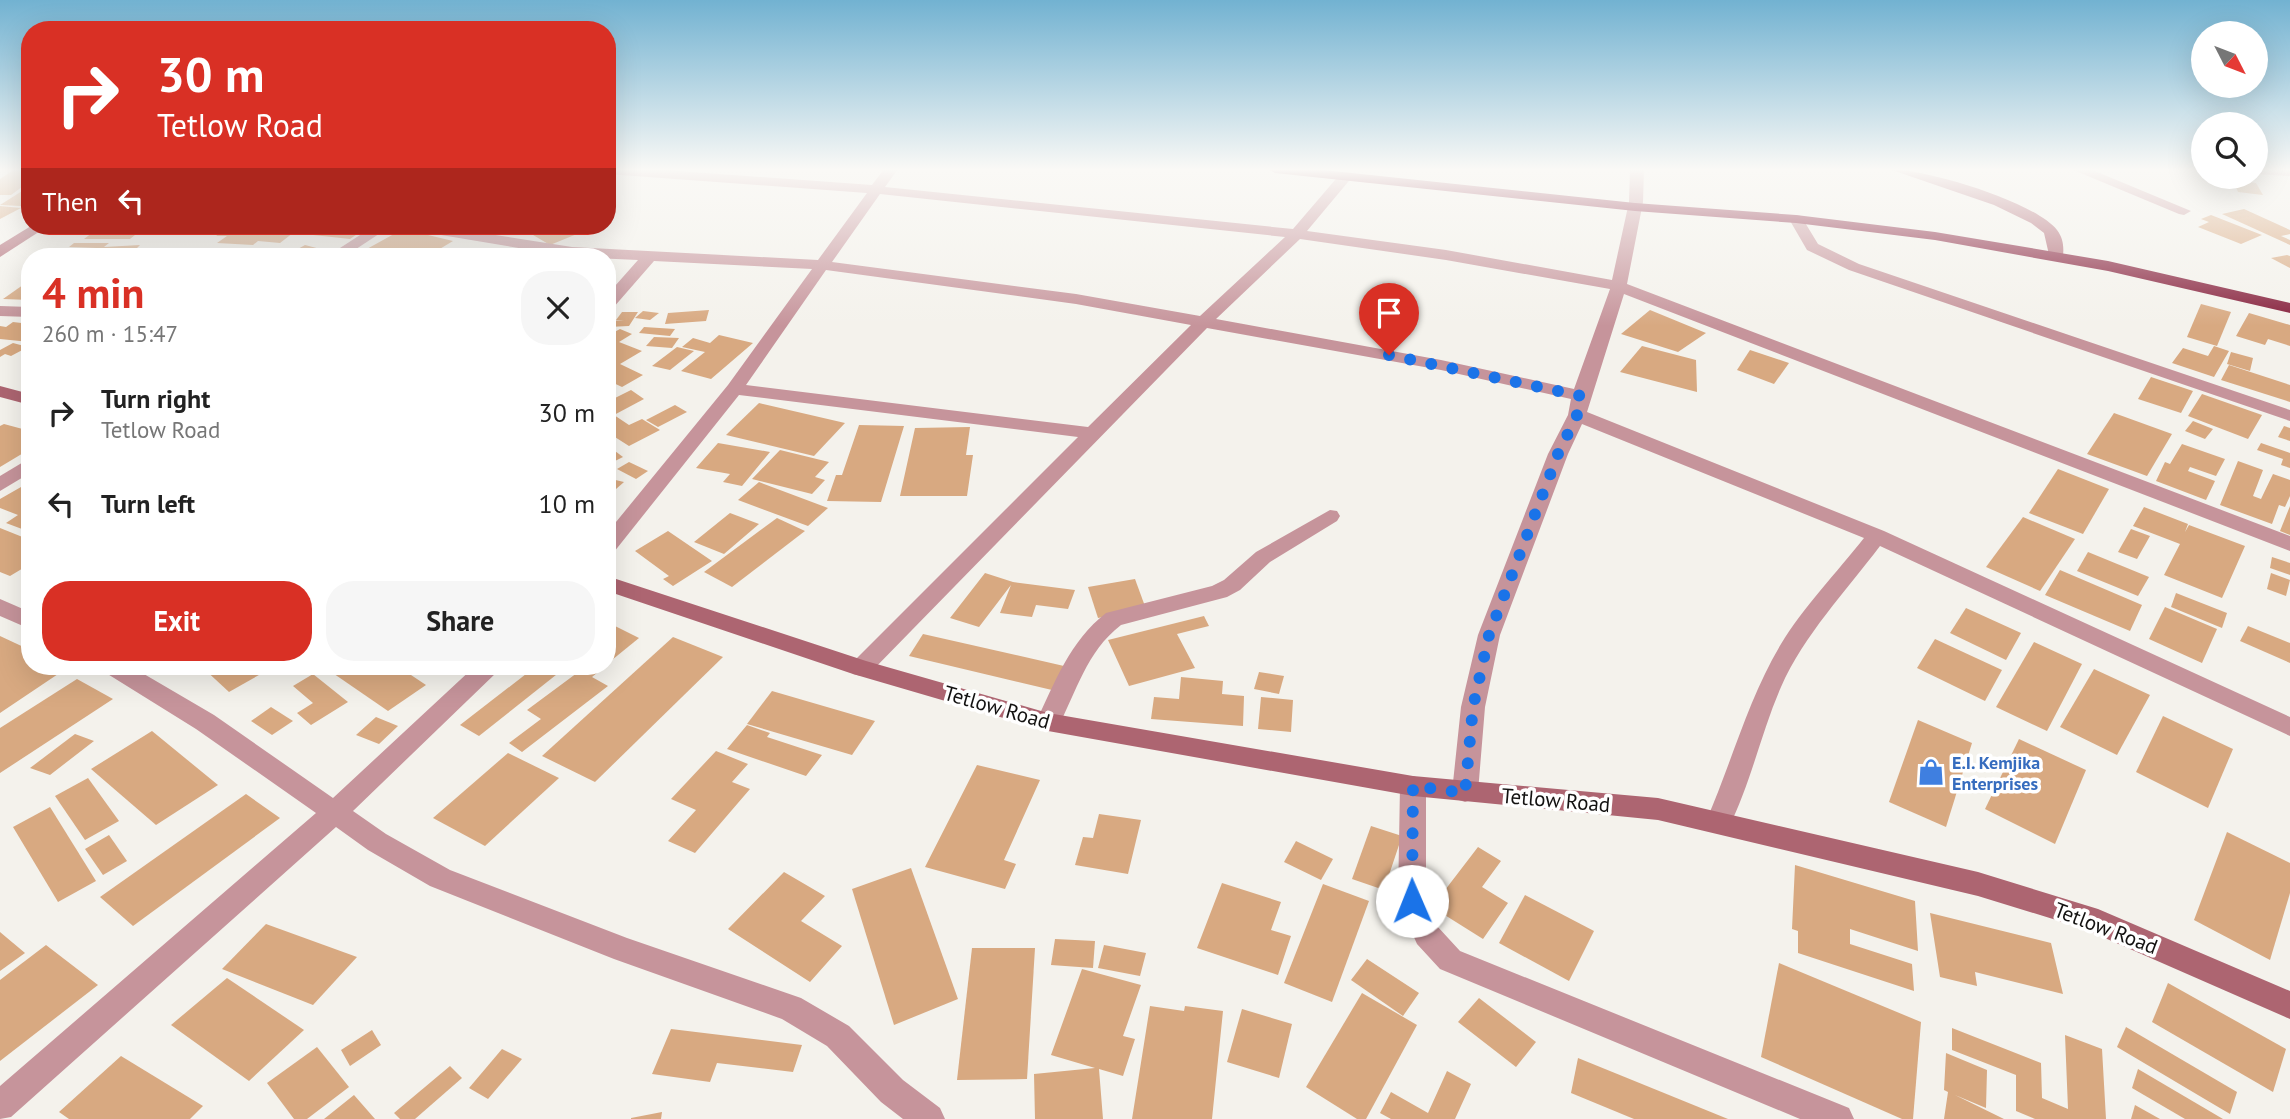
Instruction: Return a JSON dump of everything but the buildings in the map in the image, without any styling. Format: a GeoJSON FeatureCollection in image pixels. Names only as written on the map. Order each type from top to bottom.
{"type":"FeatureCollection","features":[{"type":"Feature","properties":{"kind":"highway"},"geometry":{"type":"LineString","coordinates":[[1814,221],[2056,251],[2290,308]]}},
{"type":"Feature","properties":{"kind":"highway"},"geometry":{"type":"LineString","coordinates":[[1876,221],[2180,270],[2290,298]]}},
{"type":"Feature","properties":{"kind":"street"},"geometry":{"type":"LineString","coordinates":[[616,536],[734,389],[854,221]]}},
{"type":"Feature","properties":{"kind":"street"},"geometry":{"type":"LineString","coordinates":[[1175,221],[1297,234],[1446,255],[1619,286],[2290,544]]}},
{"type":"Feature","properties":{"kind":"street"},"geometry":{"type":"LineString","coordinates":[[861,668],[1093,433],[1308,221]]}},
{"type":"Feature","properties":{"kind":"street"},"geometry":{"type":"LineString","coordinates":[[1465,793],[1473,707],[1489,635],[1579,405],[1619,286],[1632,221]]}},
{"type":"Feature","properties":{"kind":"street"},"geometry":{"type":"LineString","coordinates":[[1797,221],[1812,247],[1854,267],[2290,416]]}},
{"type":"Feature","properties":{"kind":"street"},"geometry":{"type":"LineString","coordinates":[[2032,221],[2050,232],[2056,251]]}},
{"type":"Feature","properties":{"kind":"street"},"geometry":{"type":"LineString","coordinates":[[0,236],[21,222]]}},
{"type":"Feature","properties":{"kind":"street"},"geometry":{"type":"LineString","coordinates":[[0,252],[27,235]]}},
{"type":"Feature","properties":{"kind":"street"},"geometry":{"type":"LineString","coordinates":[[349,248],[369,235]]}},
{"type":"Feature","properties":{"kind":"street"},"geometry":{"type":"LineString","coordinates":[[465,235],[542,248]]}},
{"type":"Feature","properties":{"kind":"street"},"geometry":{"type":"LineString","coordinates":[[616,256],[821,265],[1076,299],[1441,365],[1579,405],[1877,536],[2290,727]]}},
{"type":"Feature","properties":{"kind":"street"},"geometry":{"type":"LineString","coordinates":[[616,295],[648,258]]}},
{"type":"Feature","properties":{"kind":"street"},"geometry":{"type":"LineString","coordinates":[[0,311],[21,312]]}},
{"type":"Feature","properties":{"kind":"street"},"geometry":{"type":"LineString","coordinates":[[734,389],[1093,433]]}},
{"type":"Feature","properties":{"kind":"street"},"geometry":{"type":"LineString","coordinates":[[0,390],[21,397]]}},
{"type":"Feature","properties":{"kind":"street"},"geometry":{"type":"LineString","coordinates":[[0,485],[21,470]]}},
{"type":"Feature","properties":{"kind":"street"},"geometry":{"type":"LineString","coordinates":[[1048,722],[1085,648],[1100,627],[1114,619],[1219,592],[1232,585],[1263,557],[1330,516]]}},
{"type":"Feature","properties":{"kind":"street"},"geometry":{"type":"LineString","coordinates":[[1719,821],[1740,773],[1769,688],[1791,646],[1877,536]]}},
{"type":"Feature","properties":{"kind":"street","name":"Tetlow Road"},"geometry":{"type":"LineString","coordinates":[[616,586],[861,668],[1048,722],[1413,786],[1465,793],[1658,809],[1719,821],[1978,884],[2088,918],[2290,1005]]}},
{"type":"Feature","properties":{"kind":"street"},"geometry":{"type":"LineString","coordinates":[[0,607],[21,617]]}},
{"type":"Feature","properties":{"kind":"street"},"geometry":{"type":"LineString","coordinates":[[127,675],[205,722],[377,842],[440,878],[624,950],[791,1008],[838,1036],[892,1091],[929,1119]]}},
{"type":"Feature","properties":{"kind":"street"},"geometry":{"type":"LineString","coordinates":[[0,1106],[335,812],[480,675]]}},
{"type":"Feature","properties":{"kind":"street"},"geometry":{"type":"LineString","coordinates":[[1413,786],[1412,901],[1427,935],[1450,960],[1838,1119]]}},
{"type":"Feature","properties":{"kind":"place","name":"E.I. Kemjika Enterprises"},"geometry":{"type":"Point","coordinates":[1931,772]}},
{"type":"Feature","properties":{"kind":"route"},"geometry":{"type":"LineString","coordinates":[[1389,355],[1581,396],[1577,415],[1558,454],[1489,635],[1473,707],[1465,793],[1413,786],[1412,901]]}}]}
